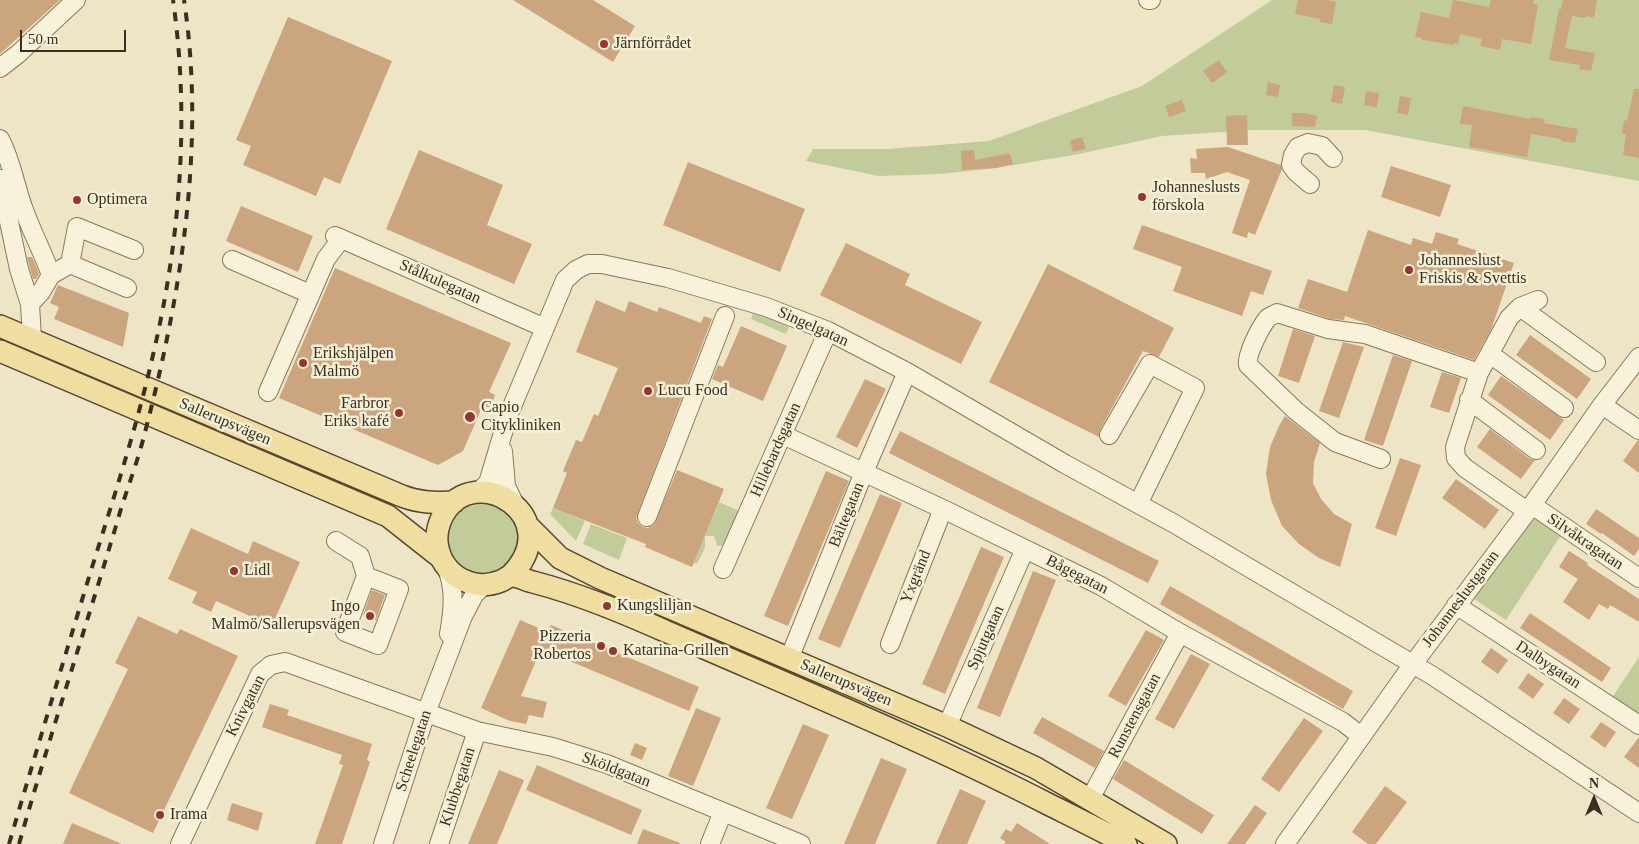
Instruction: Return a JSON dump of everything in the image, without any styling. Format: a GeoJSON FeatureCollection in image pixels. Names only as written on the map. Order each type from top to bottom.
{"type":"FeatureCollection","features":[{"type":"Feature","properties":{"kind":"main road","name":"Sallerupsvägen"},"geometry":{"type":"LineString","coordinates":[[0,326],[413,500],[432,503],[454,502],[477,492]]}},
{"type":"Feature","properties":{"kind":"main road","name":"Sallerupsvägen"},"geometry":{"type":"LineString","coordinates":[[0,351],[388,516],[442,560],[451,572],[460,579],[476,584],[501,580],[548,586],[607,606],[931,746],[1126,844]]}},
{"type":"Feature","properties":{"kind":"main road"},"geometry":{"type":"LineString","coordinates":[[477,492],[491,493],[504,497],[515,505]]}},
{"type":"Feature","properties":{"kind":"main road"},"geometry":{"type":"LineString","coordinates":[[442,560],[437,546],[437,534],[440,522],[454,502]]}},
{"type":"Feature","properties":{"kind":"main road","name":"Sallerupsvägen"},"geometry":{"type":"LineString","coordinates":[[501,580],[520,566],[527,553],[529,539],[527,525],[515,505]]}},
{"type":"Feature","properties":{"kind":"main road","name":"Sallerupsvägen"},"geometry":{"type":"LineString","coordinates":[[527,525],[560,558],[600,578],[947,726],[1036,768],[1166,844]]}},
{"type":"Feature","properties":{"kind":"street"},"geometry":{"type":"LineString","coordinates":[[0,68],[18,54],[76,0]]}},
{"type":"Feature","properties":{"kind":"street"},"geometry":{"type":"LineString","coordinates":[[0,139],[8,154],[24,210],[51,275]]}},
{"type":"Feature","properties":{"kind":"street"},"geometry":{"type":"LineString","coordinates":[[1310,184],[1296,172],[1292,165],[1292,155],[1298,147],[1308,143],[1322,146],[1333,158]]}},
{"type":"Feature","properties":{"kind":"street"},"geometry":{"type":"LineString","coordinates":[[0,179],[19,269],[30,304],[32,339]]}},
{"type":"Feature","properties":{"kind":"street"},"geometry":{"type":"LineString","coordinates":[[30,304],[41,292],[51,275],[70,264],[77,227],[134,250]]}},
{"type":"Feature","properties":{"kind":"street","name":"Stålkulegatan"},"geometry":{"type":"LineString","coordinates":[[310,294],[338,238],[545,328]]}},
{"type":"Feature","properties":{"kind":"street"},"geometry":{"type":"LineString","coordinates":[[232,260],[310,294],[268,392]]}},
{"type":"Feature","properties":{"kind":"street"},"geometry":{"type":"LineString","coordinates":[[70,264],[127,288]]}},
{"type":"Feature","properties":{"kind":"street","name":"Singelgatan"},"geometry":{"type":"LineString","coordinates":[[477,492],[488,483],[508,416],[565,280],[576,270],[588,264],[602,264],[668,278],[766,307],[828,331],[907,372],[1056,459],[1173,523],[1413,664],[1639,813]]}},
{"type":"Feature","properties":{"kind":"street"},"geometry":{"type":"LineString","coordinates":[[1536,450],[1469,400],[1479,373],[1509,318],[1520,307],[1538,300]]}},
{"type":"Feature","properties":{"kind":"street"},"geometry":{"type":"LineString","coordinates":[[1520,307],[1596,362]]}},
{"type":"Feature","properties":{"kind":"street"},"geometry":{"type":"LineString","coordinates":[[1380,459],[1335,442],[1296,411],[1248,365],[1249,353],[1268,318],[1277,313],[1328,329],[1365,334],[1479,373]]}},
{"type":"Feature","properties":{"kind":"street"},"geometry":{"type":"LineString","coordinates":[[647,517],[725,316]]}},
{"type":"Feature","properties":{"kind":"street","name":"Hillebardsgatan"},"geometry":{"type":"LineString","coordinates":[[723,569],[828,331]]}},
{"type":"Feature","properties":{"kind":"street"},"geometry":{"type":"LineString","coordinates":[[1490,354],[1564,408]]}},
{"type":"Feature","properties":{"kind":"street","name":"Johanneslustgatan"},"geometry":{"type":"LineString","coordinates":[[1285,844],[1413,664],[1639,357]]}},
{"type":"Feature","properties":{"kind":"street"},"geometry":{"type":"LineString","coordinates":[[1109,435],[1150,364],[1195,388],[1138,504]]}},
{"type":"Feature","properties":{"kind":"street","name":"Bältegatan"},"geometry":{"type":"LineString","coordinates":[[789,659],[864,472],[907,372]]}},
{"type":"Feature","properties":{"kind":"street","name":"Silvåkragatan"},"geometry":{"type":"LineString","coordinates":[[1469,400],[1455,447],[1456,458],[1465,468],[1639,578]]}},
{"type":"Feature","properties":{"kind":"street"},"geometry":{"type":"LineString","coordinates":[[1602,405],[1639,430]]}},
{"type":"Feature","properties":{"kind":"street","name":"Singelgatan"},"geometry":{"type":"LineString","coordinates":[[508,416],[503,449],[504,463],[506,486],[515,505]]}},
{"type":"Feature","properties":{"kind":"street","name":"Bågegatan"},"geometry":{"type":"LineString","coordinates":[[782,435],[943,509],[1101,586],[1180,633],[1343,722],[1361,736]]}},
{"type":"Feature","properties":{"kind":"street","name":"Yxgränd"},"geometry":{"type":"LineString","coordinates":[[890,644],[943,509]]}},
{"type":"Feature","properties":{"kind":"street"},"geometry":{"type":"LineString","coordinates":[[336,541],[360,556],[366,576]]}},
{"type":"Feature","properties":{"kind":"street","name":"Spjutgatan"},"geometry":{"type":"LineString","coordinates":[[947,726],[1025,549]]}},
{"type":"Feature","properties":{"kind":"street","name":"Scheelegatan"},"geometry":{"type":"LineString","coordinates":[[442,560],[449,573],[452,586],[452,615],[446,660]]}},
{"type":"Feature","properties":{"kind":"street","name":"Scheelegatan"},"geometry":{"type":"LineString","coordinates":[[383,844],[426,714],[463,616],[474,595],[482,587],[501,580]]}},
{"type":"Feature","properties":{"kind":"street","name":"Dalbygatan"},"geometry":{"type":"LineString","coordinates":[[1456,605],[1639,725]]}},
{"type":"Feature","properties":{"kind":"street","name":"Runstensgatan"},"geometry":{"type":"LineString","coordinates":[[1090,799],[1180,633]]}},
{"type":"Feature","properties":{"kind":"street","name":"Knivgatan"},"geometry":{"type":"LineString","coordinates":[[180,844],[260,674],[271,665],[285,662],[426,714]]}},
{"type":"Feature","properties":{"kind":"street","name":"Sköldgatan"},"geometry":{"type":"LineString","coordinates":[[426,714],[476,730],[553,747],[608,764],[801,844]]}},
{"type":"Feature","properties":{"kind":"street","name":"Klubbegatan"},"geometry":{"type":"LineString","coordinates":[[439,844],[476,730]]}},
{"type":"Feature","properties":{"kind":"street"},"geometry":{"type":"LineString","coordinates":[[710,844],[723,812]]}},
{"type":"Feature","properties":{"kind":"green space"},"geometry":{"type":"Polygon","coordinates":[[[1272,0],[1639,0],[1639,181],[1365,130],[1253,130],[1162,136],[1079,154],[996,168],[940,174],[879,176],[806,161],[813,149],[888,149],[989,141],[1142,86],[1272,0]]]}},
{"type":"Feature","properties":{"kind":"green space"},"geometry":{"type":"Polygon","coordinates":[[[753,313],[789,327],[786,334],[751,319],[753,313]]]}},
{"type":"Feature","properties":{"kind":"green space"},"geometry":{"type":"Polygon","coordinates":[[[719,502],[742,512],[727,545],[717,546],[714,536],[705,536],[705,548],[697,564],[693,563],[719,502]]]}},
{"type":"Feature","properties":{"kind":"green space"},"geometry":{"type":"Polygon","coordinates":[[[480,504],[492,505],[504,511],[513,521],[519,540],[516,551],[507,568],[484,578],[460,571],[446,550],[449,524],[456,514],[467,507],[480,504]]]}},
{"type":"Feature","properties":{"kind":"green space"},"geometry":{"type":"Polygon","coordinates":[[[553,508],[585,521],[576,541],[550,514],[553,508]]]}},
{"type":"Feature","properties":{"kind":"green space"},"geometry":{"type":"Polygon","coordinates":[[[1532,511],[1563,532],[1506,620],[1474,599],[1532,511]]]}},
{"type":"Feature","properties":{"kind":"green space"},"geometry":{"type":"Polygon","coordinates":[[[591,524],[627,538],[619,560],[583,544],[591,524]]]}},
{"type":"Feature","properties":{"kind":"green space"},"geometry":{"type":"Polygon","coordinates":[[[1639,657],[1639,717],[1611,699],[1639,657]]]}},
{"type":"Feature","properties":{"kind":"building"},"geometry":{"type":"Polygon","coordinates":[[[0,0],[60,0],[0,54],[0,0]]]}},
{"type":"Feature","properties":{"kind":"building","name":"Järnförrådet"},"geometry":{"type":"Polygon","coordinates":[[[513,0],[593,0],[635,26],[613,62],[513,0]]]}},
{"type":"Feature","properties":{"kind":"building"},"geometry":{"type":"Polygon","coordinates":[[[1298,0],[1328,0],[1336,2],[1332,24],[1320,22],[1321,19],[1295,14],[1298,0]]]}},
{"type":"Feature","properties":{"kind":"building"},"geometry":{"type":"Polygon","coordinates":[[[1453,0],[1489,7],[1491,0],[1534,0],[1533,4],[1538,5],[1531,44],[1502,39],[1500,50],[1480,46],[1482,39],[1460,34],[1458,44],[1454,43],[1454,45],[1422,40],[1422,38],[1415,37],[1421,12],[1449,18],[1453,0]]]}},
{"type":"Feature","properties":{"kind":"building"},"geometry":{"type":"Polygon","coordinates":[[[1563,0],[1597,0],[1594,18],[1572,16],[1565,48],[1595,53],[1591,71],[1579,69],[1580,65],[1549,60],[1559,9],[1561,9],[1563,0]]]}},
{"type":"Feature","properties":{"kind":"building"},"geometry":{"type":"Polygon","coordinates":[[[288,17],[392,61],[340,184],[324,177],[316,196],[243,165],[251,146],[236,140],[288,17]]]}},
{"type":"Feature","properties":{"kind":"building"},"geometry":{"type":"Polygon","coordinates":[[[1219,60],[1227,72],[1212,83],[1203,71],[1219,60]]]}},
{"type":"Feature","properties":{"kind":"building"},"geometry":{"type":"Polygon","coordinates":[[[1268,82],[1280,85],[1278,97],[1266,95],[1268,82]]]}},
{"type":"Feature","properties":{"kind":"building"},"geometry":{"type":"Polygon","coordinates":[[[1334,85],[1345,87],[1342,104],[1331,102],[1334,85]]]}},
{"type":"Feature","properties":{"kind":"building"},"geometry":{"type":"Polygon","coordinates":[[[1634,89],[1639,89],[1639,158],[1623,155],[1626,134],[1622,134],[1624,120],[1627,121],[1634,89]]]}},
{"type":"Feature","properties":{"kind":"building"},"geometry":{"type":"Polygon","coordinates":[[[1366,91],[1379,93],[1377,107],[1364,105],[1366,91]]]}},
{"type":"Feature","properties":{"kind":"building"},"geometry":{"type":"Polygon","coordinates":[[[1400,96],[1411,98],[1408,115],[1397,113],[1400,96]]]}},
{"type":"Feature","properties":{"kind":"building"},"geometry":{"type":"Polygon","coordinates":[[[1182,100],[1186,111],[1169,117],[1165,106],[1182,100]]]}},
{"type":"Feature","properties":{"kind":"building"},"geometry":{"type":"Polygon","coordinates":[[[1463,106],[1531,119],[1531,117],[1545,119],[1544,123],[1578,129],[1575,143],[1531,134],[1527,157],[1469,147],[1472,125],[1460,124],[1463,106]]]}},
{"type":"Feature","properties":{"kind":"building"},"geometry":{"type":"Polygon","coordinates":[[[1292,113],[1306,113],[1317,116],[1315,127],[1292,126],[1292,113]]]}},
{"type":"Feature","properties":{"kind":"building"},"geometry":{"type":"Polygon","coordinates":[[[1247,115],[1248,145],[1227,145],[1226,116],[1247,115]]]}},
{"type":"Feature","properties":{"kind":"building"},"geometry":{"type":"Polygon","coordinates":[[[1082,137],[1086,149],[1073,152],[1070,141],[1082,137]]]}},
{"type":"Feature","properties":{"kind":"building"},"geometry":{"type":"Polygon","coordinates":[[[1228,147],[1281,165],[1282,169],[1255,235],[1248,232],[1247,238],[1232,233],[1250,180],[1227,172],[1206,179],[1205,173],[1191,173],[1190,158],[1197,159],[1196,149],[1228,147]]]}},
{"type":"Feature","properties":{"kind":"building"},"geometry":{"type":"Polygon","coordinates":[[[419,150],[503,185],[487,225],[532,244],[514,284],[386,229],[419,150]]]}},
{"type":"Feature","properties":{"kind":"building"},"geometry":{"type":"Polygon","coordinates":[[[974,150],[975,160],[1010,153],[1013,164],[996,168],[962,170],[961,151],[974,150]]]}},
{"type":"Feature","properties":{"kind":"building"},"geometry":{"type":"Polygon","coordinates":[[[688,162],[805,209],[780,272],[663,225],[688,162]]]}},
{"type":"Feature","properties":{"kind":"building"},"geometry":{"type":"Polygon","coordinates":[[[1391,166],[1451,185],[1440,217],[1381,197],[1391,166]]]}},
{"type":"Feature","properties":{"kind":"building"},"geometry":{"type":"Polygon","coordinates":[[[241,206],[313,236],[298,272],[226,241],[241,206]]]}},
{"type":"Feature","properties":{"kind":"building"},"geometry":{"type":"Polygon","coordinates":[[[1142,225],[1272,271],[1263,295],[1251,291],[1242,316],[1173,291],[1182,267],[1133,249],[1142,225]]]}},
{"type":"Feature","properties":{"kind":"building"},"geometry":{"type":"Polygon","coordinates":[[[1368,230],[1411,245],[1413,238],[1432,244],[1436,232],[1459,239],[1457,244],[1514,263],[1491,330],[1474,360],[1345,316],[1344,320],[1330,319],[1298,308],[1308,279],[1347,292],[1368,230]]]}},
{"type":"Feature","properties":{"kind":"building"},"geometry":{"type":"Polygon","coordinates":[[[846,243],[910,274],[905,285],[982,322],[961,364],[820,295],[846,243]]]}},
{"type":"Feature","properties":{"kind":"building"},"geometry":{"type":"Polygon","coordinates":[[[27,257],[32,257],[38,271],[39,274],[36,279],[33,279],[27,257]]]}},
{"type":"Feature","properties":{"kind":"building"},"geometry":{"type":"Polygon","coordinates":[[[1048,264],[1174,328],[1159,357],[1143,351],[1100,430],[1099,437],[989,382],[1048,264]]]}},
{"type":"Feature","properties":{"kind":"building"},"geometry":{"type":"Polygon","coordinates":[[[335,268],[511,343],[489,392],[495,395],[490,408],[483,405],[463,451],[438,465],[279,398],[335,268]]]}},
{"type":"Feature","properties":{"kind":"building"},"geometry":{"type":"Polygon","coordinates":[[[58,285],[129,313],[123,347],[54,319],[59,307],[50,303],[58,285]]]}},
{"type":"Feature","properties":{"kind":"building"},"geometry":{"type":"Polygon","coordinates":[[[596,300],[625,312],[629,301],[657,312],[659,307],[701,323],[704,316],[712,319],[636,518],[643,527],[648,528],[654,525],[677,470],[724,489],[692,567],[645,547],[646,544],[553,508],[567,473],[563,471],[576,440],[582,442],[594,414],[598,416],[618,368],[576,352],[596,300]]]}},
{"type":"Feature","properties":{"kind":"building"},"geometry":{"type":"Polygon","coordinates":[[[741,326],[787,346],[763,401],[712,379],[718,365],[723,367],[741,326]]]}},
{"type":"Feature","properties":{"kind":"building"},"geometry":{"type":"Polygon","coordinates":[[[1293,329],[1315,336],[1299,383],[1278,376],[1293,329]]]}},
{"type":"Feature","properties":{"kind":"building"},"geometry":{"type":"Polygon","coordinates":[[[1530,335],[1591,379],[1577,399],[1516,355],[1530,335]]]}},
{"type":"Feature","properties":{"kind":"building"},"geometry":{"type":"Polygon","coordinates":[[[1343,342],[1364,347],[1339,418],[1319,411],[1343,342]]]}},
{"type":"Feature","properties":{"kind":"building"},"geometry":{"type":"Polygon","coordinates":[[[1393,355],[1412,361],[1383,446],[1364,440],[1393,355]]]}},
{"type":"Feature","properties":{"kind":"building"},"geometry":{"type":"Polygon","coordinates":[[[1442,372],[1461,378],[1449,413],[1430,407],[1442,372]]]}},
{"type":"Feature","properties":{"kind":"building"},"geometry":{"type":"Polygon","coordinates":[[[1501,376],[1564,420],[1550,440],[1488,395],[1501,376]]]}},
{"type":"Feature","properties":{"kind":"building"},"geometry":{"type":"Polygon","coordinates":[[[865,379],[886,389],[857,448],[836,437],[865,379]]]}},
{"type":"Feature","properties":{"kind":"building"},"geometry":{"type":"Polygon","coordinates":[[[1285,416],[1320,443],[1314,462],[1313,483],[1321,499],[1334,514],[1352,524],[1340,567],[1319,558],[1299,544],[1282,526],[1271,500],[1266,474],[1270,447],[1285,416]]]}},
{"type":"Feature","properties":{"kind":"building"},"geometry":{"type":"Polygon","coordinates":[[[1490,429],[1530,459],[1535,460],[1521,479],[1477,447],[1490,429]]]}},
{"type":"Feature","properties":{"kind":"building"},"geometry":{"type":"Polygon","coordinates":[[[900,431],[1159,561],[1148,583],[889,453],[900,431]]]}},
{"type":"Feature","properties":{"kind":"building"},"geometry":{"type":"Polygon","coordinates":[[[1639,441],[1639,473],[1623,461],[1639,441]]]}},
{"type":"Feature","properties":{"kind":"building"},"geometry":{"type":"Polygon","coordinates":[[[1400,458],[1421,465],[1396,536],[1375,528],[1400,458]]]}},
{"type":"Feature","properties":{"kind":"building"},"geometry":{"type":"Polygon","coordinates":[[[826,471],[849,481],[788,626],[764,616],[826,471]]]}},
{"type":"Feature","properties":{"kind":"building"},"geometry":{"type":"Polygon","coordinates":[[[1456,479],[1499,510],[1485,529],[1442,498],[1456,479]]]}},
{"type":"Feature","properties":{"kind":"building"},"geometry":{"type":"Polygon","coordinates":[[[880,494],[902,503],[840,648],[818,639],[880,494]]]}},
{"type":"Feature","properties":{"kind":"building"},"geometry":{"type":"Polygon","coordinates":[[[1596,509],[1639,538],[1639,549],[1634,556],[1586,524],[1596,509]]]}},
{"type":"Feature","properties":{"kind":"building","name":"Lidl"},"geometry":{"type":"Polygon","coordinates":[[[191,528],[248,554],[253,541],[300,562],[272,626],[216,601],[211,612],[192,603],[197,592],[168,579],[191,528]]]}},
{"type":"Feature","properties":{"kind":"building"},"geometry":{"type":"Polygon","coordinates":[[[981,547],[1004,557],[945,694],[922,684],[981,547]]]}},
{"type":"Feature","properties":{"kind":"building"},"geometry":{"type":"Polygon","coordinates":[[[1569,551],[1639,599],[1639,622],[1610,605],[1608,609],[1599,604],[1589,620],[1563,602],[1578,579],[1559,567],[1569,551]]]}},
{"type":"Feature","properties":{"kind":"building"},"geometry":{"type":"Polygon","coordinates":[[[1033,571],[1056,580],[1000,717],[977,708],[1033,571]]]}},
{"type":"Feature","properties":{"kind":"building"},"geometry":{"type":"Polygon","coordinates":[[[1170,586],[1353,691],[1343,709],[1160,604],[1170,586]]]}},
{"type":"Feature","properties":{"kind":"building"},"geometry":{"type":"Polygon","coordinates":[[[372,590],[385,595],[376,620],[363,615],[372,590]]]}},
{"type":"Feature","properties":{"kind":"building"},"geometry":{"type":"Polygon","coordinates":[[[1530,613],[1611,668],[1602,682],[1520,628],[1530,613]]]}},
{"type":"Feature","properties":{"kind":"building"},"geometry":{"type":"Polygon","coordinates":[[[138,616],[177,634],[180,629],[238,656],[153,833],[69,793],[128,669],[115,663],[138,616]]]}},
{"type":"Feature","properties":{"kind":"building"},"geometry":{"type":"Polygon","coordinates":[[[520,620],[548,632],[551,625],[699,687],[689,711],[541,649],[521,696],[547,702],[543,718],[529,715],[526,724],[510,721],[481,708],[520,620]]]}},
{"type":"Feature","properties":{"kind":"building"},"geometry":{"type":"Polygon","coordinates":[[[1146,630],[1164,640],[1126,706],[1108,696],[1146,630]]]}},
{"type":"Feature","properties":{"kind":"building"},"geometry":{"type":"Polygon","coordinates":[[[1491,648],[1508,660],[1498,674],[1481,662],[1491,648]]]}},
{"type":"Feature","properties":{"kind":"building"},"geometry":{"type":"Polygon","coordinates":[[[1191,654],[1210,664],[1174,729],[1155,719],[1191,654]]]}},
{"type":"Feature","properties":{"kind":"building"},"geometry":{"type":"Polygon","coordinates":[[[1528,673],[1544,684],[1533,699],[1518,688],[1528,673]]]}},
{"type":"Feature","properties":{"kind":"building"},"geometry":{"type":"Polygon","coordinates":[[[1564,698],[1580,709],[1569,724],[1553,713],[1564,698]]]}},
{"type":"Feature","properties":{"kind":"building"},"geometry":{"type":"Polygon","coordinates":[[[270,704],[289,710],[287,715],[372,744],[367,760],[370,762],[342,844],[315,844],[343,765],[339,764],[342,755],[262,727],[270,704]]]}},
{"type":"Feature","properties":{"kind":"building"},"geometry":{"type":"Polygon","coordinates":[[[696,708],[721,718],[693,786],[668,776],[696,708]]]}},
{"type":"Feature","properties":{"kind":"building"},"geometry":{"type":"Polygon","coordinates":[[[1042,717],[1104,751],[1095,768],[1033,733],[1042,717]]]}},
{"type":"Feature","properties":{"kind":"building"},"geometry":{"type":"Polygon","coordinates":[[[1304,718],[1323,731],[1279,792],[1261,779],[1304,718]]]}},
{"type":"Feature","properties":{"kind":"building"},"geometry":{"type":"Polygon","coordinates":[[[1601,722],[1616,732],[1605,748],[1590,737],[1601,722]]]}},
{"type":"Feature","properties":{"kind":"building"},"geometry":{"type":"Polygon","coordinates":[[[803,724],[829,735],[792,819],[766,808],[803,724]]]}},
{"type":"Feature","properties":{"kind":"building"},"geometry":{"type":"Polygon","coordinates":[[[1639,737],[1639,768],[1624,757],[1639,737]]]}},
{"type":"Feature","properties":{"kind":"building"},"geometry":{"type":"Polygon","coordinates":[[[635,743],[647,748],[642,760],[630,755],[635,743]]]}},
{"type":"Feature","properties":{"kind":"building"},"geometry":{"type":"Polygon","coordinates":[[[881,758],[907,769],[875,844],[844,844],[881,758]]]}},
{"type":"Feature","properties":{"kind":"building"},"geometry":{"type":"Polygon","coordinates":[[[1124,760],[1214,815],[1202,834],[1113,779],[1124,760]]]}},
{"type":"Feature","properties":{"kind":"building"},"geometry":{"type":"Polygon","coordinates":[[[537,765],[642,810],[631,835],[526,790],[537,765]]]}},
{"type":"Feature","properties":{"kind":"building"},"geometry":{"type":"Polygon","coordinates":[[[499,770],[524,780],[497,844],[468,844],[499,770]]]}},
{"type":"Feature","properties":{"kind":"building"},"geometry":{"type":"Polygon","coordinates":[[[1385,786],[1407,802],[1376,844],[1368,844],[1352,832],[1385,786]]]}},
{"type":"Feature","properties":{"kind":"building"},"geometry":{"type":"Polygon","coordinates":[[[960,789],[986,801],[967,844],[936,844],[960,789]]]}},
{"type":"Feature","properties":{"kind":"building"},"geometry":{"type":"Polygon","coordinates":[[[232,803],[263,813],[258,831],[227,820],[232,803]]]}},
{"type":"Feature","properties":{"kind":"building"},"geometry":{"type":"Polygon","coordinates":[[[1255,805],[1267,813],[1245,844],[1227,844],[1255,805]]]}},
{"type":"Feature","properties":{"kind":"building"},"geometry":{"type":"Polygon","coordinates":[[[72,823],[122,844],[63,844],[72,823]]]}},
{"type":"Feature","properties":{"kind":"building"},"geometry":{"type":"Polygon","coordinates":[[[1017,823],[1050,844],[1004,844],[1006,842],[1000,838],[1006,829],[1011,832],[1017,823]]]}},
{"type":"Feature","properties":{"kind":"building"},"geometry":{"type":"Polygon","coordinates":[[[643,829],[680,843],[680,844],[637,844],[643,829]]]}},
{"type":"Feature","properties":{"kind":"railway"},"geometry":{"type":"LineString","coordinates":[[9,844],[131,439],[162,312],[170,268],[180,179],[181,89],[173,0]]}},
{"type":"Feature","properties":{"kind":"railway"},"geometry":{"type":"LineString","coordinates":[[19,844],[141,446],[169,329],[179,274],[191,164],[192,109],[190,55],[184,0]]}},
{"type":"Feature","properties":{"kind":"place","name":"Järnförrådet"},"geometry":{"type":"Point","coordinates":[604,44]}},
{"type":"Feature","properties":{"kind":"place","name":"Johanneslusts förskola"},"geometry":{"type":"Point","coordinates":[1142,197]}},
{"type":"Feature","properties":{"kind":"place","name":"Optimera"},"geometry":{"type":"Point","coordinates":[77,200]}},
{"type":"Feature","properties":{"kind":"place","name":"Johanneslust Friskis & Svettis"},"geometry":{"type":"Point","coordinates":[1409,270]}},
{"type":"Feature","properties":{"kind":"place","name":"Erikshjälpen Malmö"},"geometry":{"type":"Point","coordinates":[303,363]}},
{"type":"Feature","properties":{"kind":"place","name":"Lucu Food"},"geometry":{"type":"Point","coordinates":[648,391]}},
{"type":"Feature","properties":{"kind":"place","name":"Farbror Eriks kafé"},"geometry":{"type":"Point","coordinates":[399,413]}},
{"type":"Feature","properties":{"kind":"place","name":"Capio Citykliniken"},"geometry":{"type":"Point","coordinates":[470,417]}},
{"type":"Feature","properties":{"kind":"place","name":"Lidl"},"geometry":{"type":"Point","coordinates":[234,571]}},
{"type":"Feature","properties":{"kind":"place","name":"Kungsliljan"},"geometry":{"type":"Point","coordinates":[607,606]}},
{"type":"Feature","properties":{"kind":"place","name":"Ingo Malmö/Sallerupsvägen"},"geometry":{"type":"Point","coordinates":[370,616]}},
{"type":"Feature","properties":{"kind":"place","name":"Pizzeria Robertos"},"geometry":{"type":"Point","coordinates":[601,646]}},
{"type":"Feature","properties":{"kind":"place","name":"Katarina-Grillen"},"geometry":{"type":"Point","coordinates":[613,651]}},
{"type":"Feature","properties":{"kind":"place","name":"Irama"},"geometry":{"type":"Point","coordinates":[160,815]}}]}
